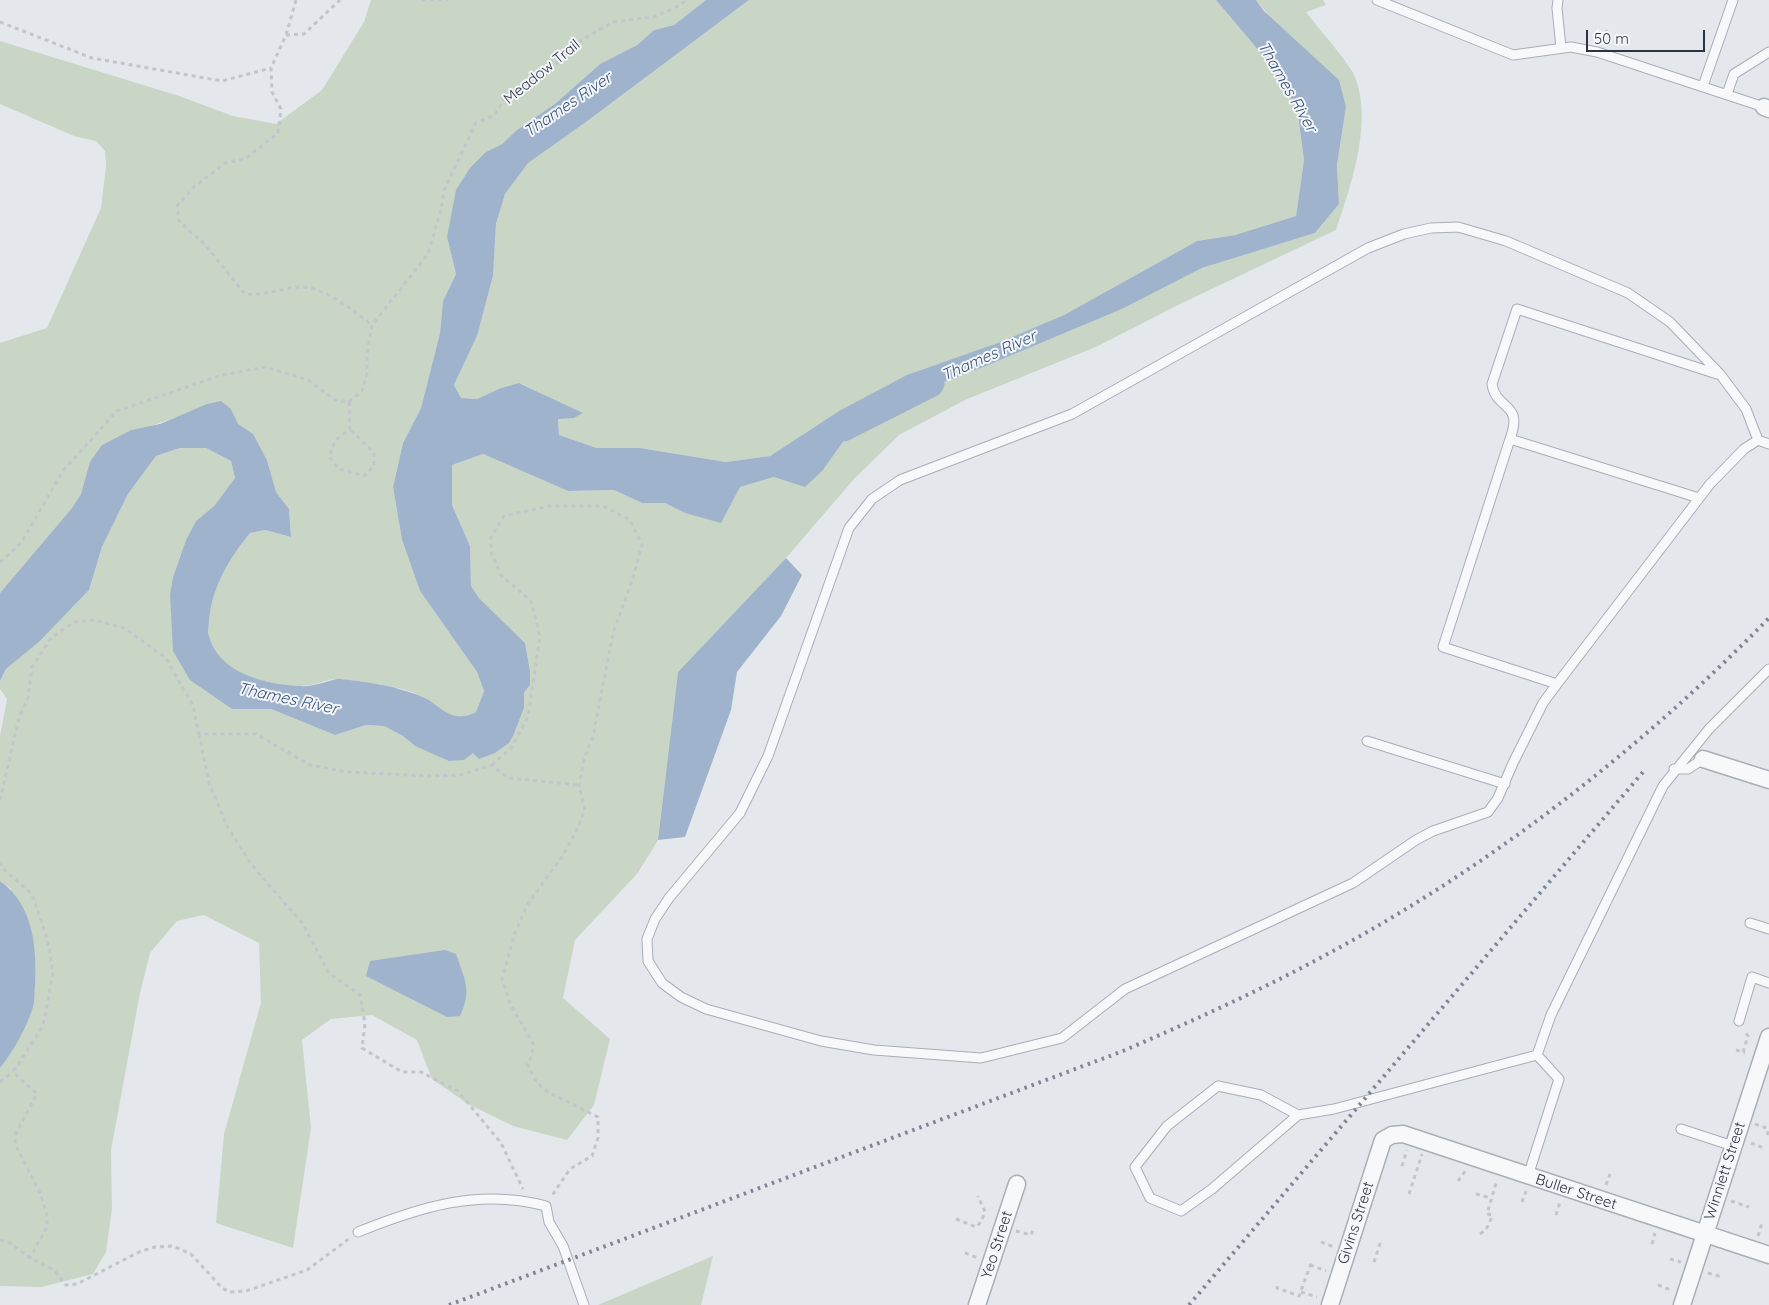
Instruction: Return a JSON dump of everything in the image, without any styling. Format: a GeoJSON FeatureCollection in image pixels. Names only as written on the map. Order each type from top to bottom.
{"type":"FeatureCollection","features":[{"type":"Feature","properties":{"kind":"street"},"geometry":{"type":"LineString","coordinates":[[1703,759],[1769,780]]}},
{"type":"Feature","properties":{"kind":"street","name":"Winniett Street"},"geometry":{"type":"LineString","coordinates":[[1682,1305],[1705,1234],[1740,1144],[1769,1037]]}},
{"type":"Feature","properties":{"kind":"street","name":"Buller Street"},"geometry":{"type":"LineString","coordinates":[[1383,1140],[1392,1135],[1403,1134],[1527,1181],[1769,1255]]}},
{"type":"Feature","properties":{"kind":"street","name":"Givins Street"},"geometry":{"type":"LineString","coordinates":[[1324,1301],[1383,1140]]}},
{"type":"Feature","properties":{"kind":"street","name":"Yeo Street"},"geometry":{"type":"LineString","coordinates":[[977,1305],[1017,1184]]}},
{"type":"Feature","properties":{"kind":"lane"},"geometry":{"type":"LineString","coordinates":[[1377,0],[1513,55],[1571,47],[1598,52],[1767,108]]}},
{"type":"Feature","properties":{"kind":"lane"},"geometry":{"type":"LineString","coordinates":[[1558,0],[1561,48]]}},
{"type":"Feature","properties":{"kind":"lane"},"geometry":{"type":"LineString","coordinates":[[1703,86],[1732,0]]}},
{"type":"Feature","properties":{"kind":"lane"},"geometry":{"type":"LineString","coordinates":[[1727,94],[1734,74],[1769,52]]}},
{"type":"Feature","properties":{"kind":"lane"},"geometry":{"type":"LineString","coordinates":[[1758,440],[1732,461],[1699,498],[1557,684],[1534,721],[1494,807],[1488,812],[1433,831],[1416,840],[1353,883],[1125,989],[1062,1038],[996,1056],[969,1058],[846,1046],[706,1009],[681,997],[662,983],[648,961],[647,939],[655,919],[669,898],[740,813],[756,783],[768,756],[849,528],[872,499],[900,480],[1072,414],[1368,248],[1404,234],[1431,228],[1458,227],[1489,235],[1582,272],[1628,293],[1670,322],[1720,374],[1746,408],[1758,440],[1769,444]]}},
{"type":"Feature","properties":{"kind":"lane"},"geometry":{"type":"LineString","coordinates":[[1557,684],[1443,647],[1515,420],[1513,414],[1497,396],[1492,384],[1517,309],[1720,374]]}},
{"type":"Feature","properties":{"kind":"lane"},"geometry":{"type":"LineString","coordinates":[[1510,439],[1699,498]]}},
{"type":"Feature","properties":{"kind":"lane"},"geometry":{"type":"LineString","coordinates":[[1537,1055],[1555,1006],[1663,786],[1674,769],[1709,729],[1769,669]]}},
{"type":"Feature","properties":{"kind":"lane"},"geometry":{"type":"LineString","coordinates":[[1367,741],[1504,784]]}},
{"type":"Feature","properties":{"kind":"lane"},"geometry":{"type":"LineString","coordinates":[[1674,769],[1688,769],[1703,759]]}},
{"type":"Feature","properties":{"kind":"lane"},"geometry":{"type":"LineString","coordinates":[[1750,923],[1769,929]]}},
{"type":"Feature","properties":{"kind":"lane"},"geometry":{"type":"LineString","coordinates":[[1739,1021],[1752,977],[1769,983]]}},
{"type":"Feature","properties":{"kind":"lane"},"geometry":{"type":"LineString","coordinates":[[1298,1116],[1261,1095],[1218,1086],[1167,1126],[1135,1167],[1150,1198],[1180,1211],[1212,1189],[1298,1116],[1334,1109],[1537,1055]]}},
{"type":"Feature","properties":{"kind":"lane"},"geometry":{"type":"LineString","coordinates":[[1527,1181],[1559,1079],[1537,1055]]}},
{"type":"Feature","properties":{"kind":"lane"},"geometry":{"type":"LineString","coordinates":[[1681,1129],[1740,1144]]}},
{"type":"Feature","properties":{"kind":"lane"},"geometry":{"type":"LineString","coordinates":[[358,1232],[407,1212],[472,1198],[522,1200],[546,1206],[549,1222],[562,1246],[584,1305]]}},
{"type":"Feature","properties":{"kind":"path"},"geometry":{"type":"LineString","coordinates":[[296,0],[286,35],[271,68],[272,92],[280,109],[278,133],[245,159],[225,164],[194,187],[177,206],[179,220],[206,246],[245,294],[258,295],[301,287],[338,298],[372,325]]}},
{"type":"Feature","properties":{"kind":"path"},"geometry":{"type":"LineString","coordinates":[[286,35],[304,34],[340,0]]}},
{"type":"Feature","properties":{"kind":"path"},"geometry":{"type":"LineString","coordinates":[[422,0],[448,0]]}},
{"type":"Feature","properties":{"kind":"path","name":"Meadow Trail"},"geometry":{"type":"LineString","coordinates":[[350,402],[362,391],[367,373],[367,354],[372,325],[428,254],[441,210],[444,190],[476,123],[495,115],[504,99],[556,64],[583,39],[613,22],[653,17],[673,9],[686,0]]}},
{"type":"Feature","properties":{"kind":"path"},"geometry":{"type":"LineString","coordinates":[[0,22],[92,58],[222,81],[271,68]]}},
{"type":"Feature","properties":{"kind":"path"},"geometry":{"type":"LineString","coordinates":[[0,562],[21,543],[63,472],[117,411],[222,375],[266,368],[308,380],[335,400],[350,402],[350,429],[374,453],[374,466],[364,476],[339,469],[329,457],[335,441],[350,429]]}},
{"type":"Feature","properties":{"kind":"path"},"geometry":{"type":"LineString","coordinates":[[199,734],[256,734],[310,764],[347,772],[429,776],[460,775],[492,766],[511,748],[528,717],[540,636],[531,601],[501,575],[494,563],[490,544],[491,537],[504,516],[550,506],[603,506],[630,520],[642,544],[632,580],[612,633],[595,728],[585,756],[579,785],[584,810],[582,818],[562,857],[527,905],[514,936],[502,979],[510,1004],[533,1043],[532,1056],[527,1064],[537,1083],[548,1092],[598,1117],[598,1138],[592,1156],[570,1169],[546,1206]]}},
{"type":"Feature","properties":{"kind":"path"},"geometry":{"type":"LineString","coordinates":[[0,800],[19,718],[28,698],[32,667],[51,638],[74,622],[94,620],[124,628],[166,658],[194,706],[209,782],[227,826],[252,864],[302,923],[329,973],[360,995],[365,1024],[362,1048],[402,1072],[421,1072],[458,1091],[501,1143],[523,1187],[522,1200]]}},
{"type":"Feature","properties":{"kind":"path"},"geometry":{"type":"LineString","coordinates":[[492,766],[508,778],[579,785]]}},
{"type":"Feature","properties":{"kind":"path"},"geometry":{"type":"LineString","coordinates":[[0,862],[2,868],[32,894],[47,938],[53,972],[43,1026],[13,1072],[0,1082]]}},
{"type":"Feature","properties":{"kind":"path"},"geometry":{"type":"LineString","coordinates":[[1739,1021],[1748,1036],[1743,1052]]}},
{"type":"Feature","properties":{"kind":"path"},"geometry":{"type":"LineString","coordinates":[[1736,1050],[1751,1054]]}},
{"type":"Feature","properties":{"kind":"path"},"geometry":{"type":"LineString","coordinates":[[13,1072],[37,1094],[16,1133],[15,1144],[40,1193],[47,1215],[47,1227],[30,1258]]}},
{"type":"Feature","properties":{"kind":"path"},"geometry":{"type":"LineString","coordinates":[[1752,1123],[1769,1130],[1767,1135]]}},
{"type":"Feature","properties":{"kind":"path"},"geometry":{"type":"LineString","coordinates":[[1740,1144],[1764,1148]]}},
{"type":"Feature","properties":{"kind":"path"},"geometry":{"type":"LineString","coordinates":[[1402,1166],[1408,1148]]}},
{"type":"Feature","properties":{"kind":"path"},"geometry":{"type":"LineString","coordinates":[[1409,1194],[1422,1153]]}},
{"type":"Feature","properties":{"kind":"path"},"geometry":{"type":"LineString","coordinates":[[1458,1181],[1459,1177],[1468,1168]]}},
{"type":"Feature","properties":{"kind":"path"},"geometry":{"type":"LineString","coordinates":[[1480,1234],[1486,1230],[1490,1223],[1492,1215],[1487,1214],[1497,1177]]}},
{"type":"Feature","properties":{"kind":"path"},"geometry":{"type":"LineString","coordinates":[[1522,1202],[1527,1181]]}},
{"type":"Feature","properties":{"kind":"path"},"geometry":{"type":"LineString","coordinates":[[1476,1194],[1491,1198]]}},
{"type":"Feature","properties":{"kind":"path"},"geometry":{"type":"LineString","coordinates":[[956,1219],[976,1226],[981,1222],[984,1212],[978,1196]]}},
{"type":"Feature","properties":{"kind":"path"},"geometry":{"type":"LineString","coordinates":[[1556,1216],[1561,1198]]}},
{"type":"Feature","properties":{"kind":"path"},"geometry":{"type":"LineString","coordinates":[[1727,1200],[1749,1207]]}},
{"type":"Feature","properties":{"kind":"path"},"geometry":{"type":"LineString","coordinates":[[1757,1238],[1762,1223]]}},
{"type":"Feature","properties":{"kind":"path"},"geometry":{"type":"LineString","coordinates":[[1652,1244],[1656,1229]]}},
{"type":"Feature","properties":{"kind":"path"},"geometry":{"type":"LineString","coordinates":[[1014,1230],[1031,1235],[1033,1230]]}},
{"type":"Feature","properties":{"kind":"path"},"geometry":{"type":"LineString","coordinates":[[0,1240],[10,1243],[30,1258],[54,1270],[66,1285],[77,1284],[139,1252],[155,1246],[173,1246],[190,1254],[222,1288],[238,1293],[307,1270],[358,1232]]}},
{"type":"Feature","properties":{"kind":"path"},"geometry":{"type":"LineString","coordinates":[[1374,1262],[1381,1241]]}},
{"type":"Feature","properties":{"kind":"path"},"geometry":{"type":"LineString","coordinates":[[1320,1242],[1336,1247]]}},
{"type":"Feature","properties":{"kind":"path"},"geometry":{"type":"LineString","coordinates":[[965,1253],[981,1259]]}},
{"type":"Feature","properties":{"kind":"path"},"geometry":{"type":"LineString","coordinates":[[1670,1259],[1683,1263]]}},
{"type":"Feature","properties":{"kind":"path"},"geometry":{"type":"LineString","coordinates":[[1277,1286],[1277,1288],[1300,1296],[1311,1263],[1328,1271]]}},
{"type":"Feature","properties":{"kind":"path"},"geometry":{"type":"LineString","coordinates":[[1704,1271],[1722,1277]]}},
{"type":"Feature","properties":{"kind":"path"},"geometry":{"type":"LineString","coordinates":[[1658,1285],[1673,1290]]}},
{"type":"Feature","properties":{"kind":"path"},"geometry":{"type":"LineString","coordinates":[[1301,1292],[1324,1301]]}},
{"type":"Feature","properties":{"kind":"green space"},"geometry":{"type":"Polygon","coordinates":[[[371,0],[706,0],[674,25],[654,30],[637,45],[600,64],[556,103],[517,130],[502,144],[486,152],[447,237],[456,274],[443,301],[440,333],[421,408],[403,443],[393,487],[402,540],[420,591],[477,672],[484,691],[476,712],[462,716],[445,712],[429,700],[389,686],[340,679],[299,686],[259,680],[233,668],[214,649],[208,633],[211,609],[218,585],[235,553],[250,533],[265,530],[291,537],[289,509],[276,492],[267,460],[253,435],[237,424],[231,409],[176,417],[146,428],[131,430],[102,445],[81,494],[72,508],[0,593],[0,343],[47,328],[101,208],[106,166],[105,151],[96,141],[74,136],[0,104],[0,41],[179,96],[233,116],[276,124],[322,90],[364,22],[371,0]]]}},
{"type":"Feature","properties":{"kind":"green space"},"geometry":{"type":"Polygon","coordinates":[[[749,0],[1216,0],[1265,58],[1297,108],[1304,160],[1296,216],[1235,235],[1197,241],[1064,315],[839,411],[770,456],[726,462],[640,448],[597,448],[559,435],[558,418],[574,418],[582,413],[520,383],[501,388],[477,399],[461,398],[454,385],[477,336],[493,276],[496,224],[505,194],[528,162],[586,122],[749,0]]]}},
{"type":"Feature","properties":{"kind":"green space"},"geometry":{"type":"Polygon","coordinates":[[[1256,0],[1323,0],[1326,5],[1306,12],[1340,54],[1355,77],[1360,95],[1362,114],[1361,134],[1348,194],[1336,230],[1178,305],[1098,346],[965,400],[899,435],[854,479],[786,558],[678,672],[658,840],[637,874],[575,940],[563,998],[610,1039],[594,1105],[567,1140],[513,1126],[468,1104],[432,1079],[417,1040],[372,1015],[331,1019],[302,1040],[311,1128],[293,1248],[216,1223],[224,1134],[261,1003],[259,943],[204,915],[177,921],[150,953],[140,993],[111,1150],[112,1208],[106,1252],[93,1274],[41,1287],[0,1286],[0,1068],[33,1007],[11,889],[0,881],[0,736],[7,699],[0,689],[0,681],[6,669],[40,641],[89,590],[102,547],[128,494],[156,456],[180,448],[206,448],[231,461],[235,478],[214,506],[196,521],[186,540],[173,577],[170,594],[173,621],[232,709],[271,709],[335,735],[366,725],[384,726],[403,736],[415,746],[429,752],[473,753],[514,734],[524,708],[524,693],[530,685],[530,671],[525,643],[479,598],[471,586],[470,546],[452,505],[452,465],[483,454],[568,491],[614,490],[642,503],[665,503],[685,513],[740,487],[774,477],[823,470],[845,439],[883,405],[986,366],[1122,309],[1202,268],[1315,233],[1339,204],[1337,165],[1346,107],[1256,0]]]}},
{"type":"Feature","properties":{"kind":"green space"},"geometry":{"type":"Polygon","coordinates":[[[713,1256],[701,1305],[598,1305],[713,1256]]]}},
{"type":"Feature","properties":{"kind":"water"},"geometry":{"type":"Polygon","coordinates":[[[706,0],[749,0],[528,163],[505,194],[496,224],[493,276],[477,336],[454,385],[461,398],[477,399],[501,388],[519,383],[583,413],[574,418],[558,419],[559,435],[597,448],[640,448],[726,462],[770,456],[839,411],[907,375],[998,343],[1064,315],[1197,241],[1235,235],[1296,216],[1304,160],[1297,108],[1265,58],[1216,0],[1256,0],[1264,11],[1339,80],[1346,107],[1337,165],[1339,204],[1315,233],[1202,268],[1122,309],[986,366],[883,405],[845,439],[823,470],[805,487],[774,477],[740,487],[721,523],[685,513],[665,503],[642,503],[614,490],[568,491],[483,454],[452,465],[452,505],[470,546],[471,586],[479,598],[525,643],[530,671],[530,685],[524,693],[524,708],[509,743],[495,753],[479,759],[473,753],[464,760],[449,761],[415,746],[403,736],[384,726],[366,725],[335,735],[271,709],[232,709],[190,680],[173,651],[170,594],[173,577],[186,540],[196,521],[214,506],[235,478],[231,461],[206,448],[180,448],[156,456],[128,494],[102,547],[89,590],[40,641],[6,669],[0,681],[0,593],[72,508],[81,494],[90,462],[102,445],[131,430],[160,424],[207,404],[221,401],[231,409],[238,424],[253,434],[267,460],[276,492],[289,509],[291,537],[265,530],[250,533],[229,563],[214,597],[208,631],[214,649],[223,660],[245,674],[272,683],[304,686],[337,679],[364,682],[393,687],[421,696],[445,712],[456,716],[469,715],[476,712],[484,691],[477,672],[420,591],[402,540],[393,487],[403,443],[421,408],[440,333],[443,301],[456,274],[447,237],[456,190],[470,168],[486,152],[502,144],[517,130],[556,103],[600,64],[637,45],[654,30],[674,25],[706,0]]]}},
{"type":"Feature","properties":{"kind":"water"},"geometry":{"type":"Polygon","coordinates":[[[786,558],[802,575],[781,616],[737,672],[731,710],[685,837],[658,840],[678,672],[786,558]]]}},
{"type":"Feature","properties":{"kind":"water"},"geometry":{"type":"Polygon","coordinates":[[[0,881],[20,902],[26,914],[34,941],[35,971],[33,1007],[19,1039],[0,1068],[0,881]]]}},
{"type":"Feature","properties":{"kind":"water"},"geometry":{"type":"Polygon","coordinates":[[[445,950],[456,954],[466,985],[466,999],[460,1016],[447,1017],[366,976],[370,961],[445,950]]]}},
{"type":"Feature","properties":{"kind":"waterway","name":"Thames River"},"geometry":{"type":"LineString","coordinates":[[843,427],[930,383]]}},
{"type":"Feature","properties":{"kind":"railway"},"geometry":{"type":"LineString","coordinates":[[449,1305],[1123,1051],[1298,970],[1383,923],[1443,886],[1559,804],[1668,715],[1769,618]]}},
{"type":"Feature","properties":{"kind":"railway"},"geometry":{"type":"LineString","coordinates":[[1189,1305],[1643,772]]}}]}
